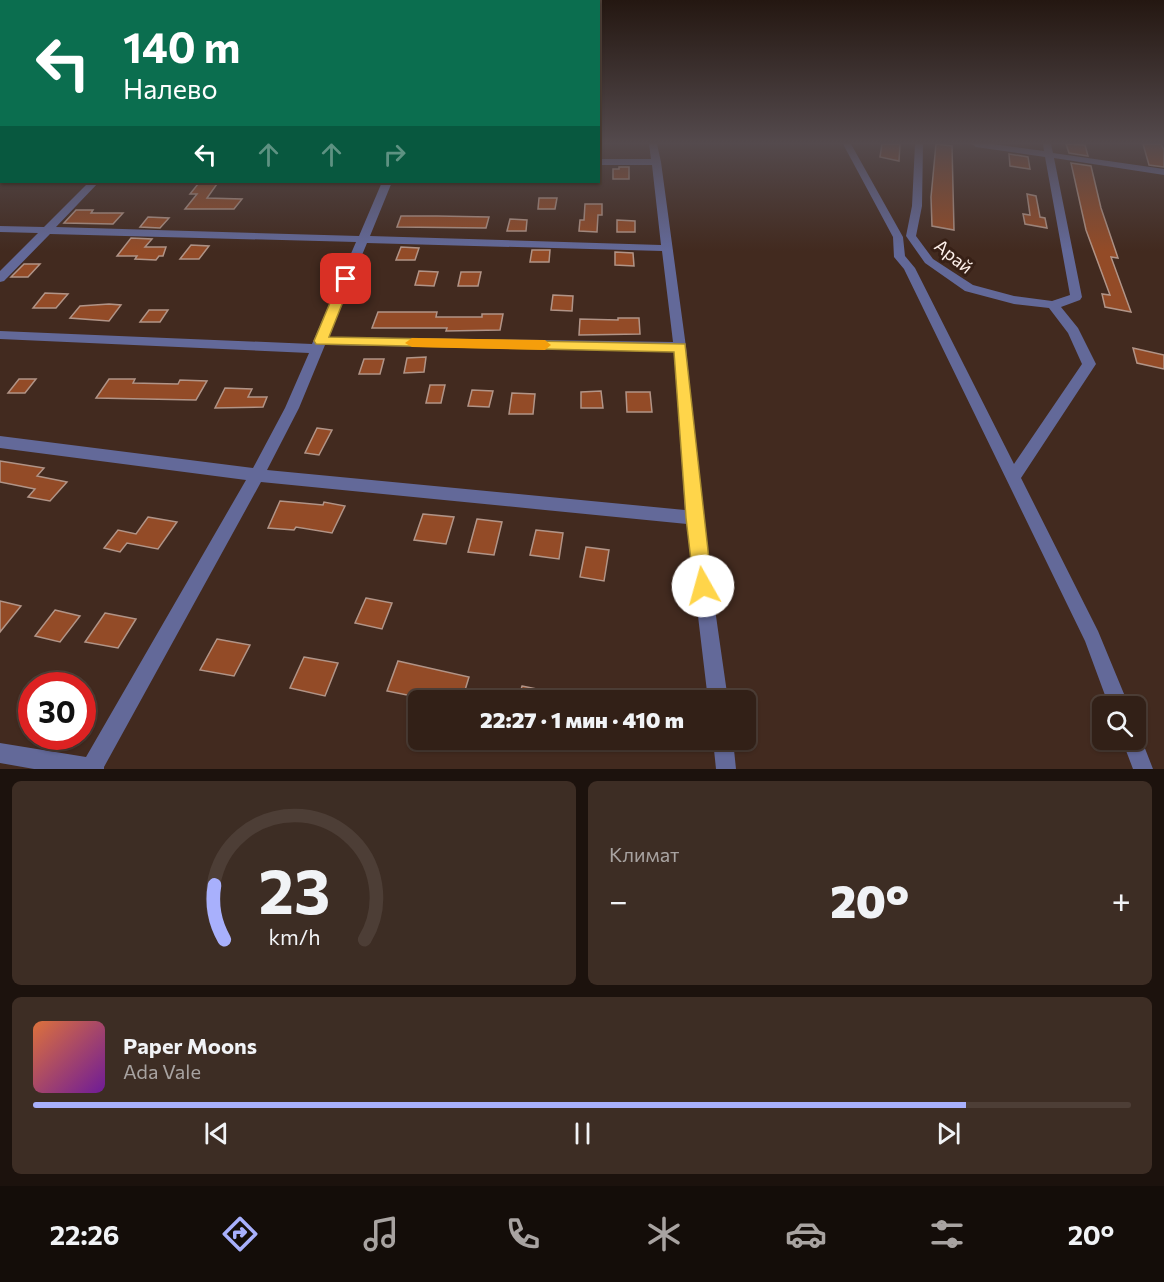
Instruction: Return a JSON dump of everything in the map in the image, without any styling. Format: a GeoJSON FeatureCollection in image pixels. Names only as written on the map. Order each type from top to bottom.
{"type":"FeatureCollection","features":[{"type":"Feature","properties":{"kind":"street"},"geometry":{"type":"LineString","coordinates":[[658,180],[680,347],[694,518],[717,690]]}},
{"type":"Feature","properties":{"kind":"street"},"geometry":{"type":"LineString","coordinates":[[867,180],[898,237],[900,257],[909,268],[1012,480],[1092,637],[1115,696]]}},
{"type":"Feature","properties":{"kind":"street","name":"Арай"},"geometry":{"type":"LineString","coordinates":[[918,180],[917,206],[911,236],[929,261],[969,288],[1014,300],[1053,305]]}},
{"type":"Feature","properties":{"kind":"street"},"geometry":{"type":"LineString","coordinates":[[1012,480],[1089,364],[1074,331],[1053,305],[1076,297],[1054,180]]}},
{"type":"Feature","properties":{"kind":"street"},"geometry":{"type":"LineString","coordinates":[[0,278],[93,183]]}},
{"type":"Feature","properties":{"kind":"street"},"geometry":{"type":"LineString","coordinates":[[0,753],[92,769],[257,475],[292,408],[387,183]]}},
{"type":"Feature","properties":{"kind":"street"},"geometry":{"type":"LineString","coordinates":[[0,229],[667,248]]}},
{"type":"Feature","properties":{"kind":"street"},"geometry":{"type":"LineString","coordinates":[[0,335],[319,345],[680,347]]}},
{"type":"Feature","properties":{"kind":"street"},"geometry":{"type":"LineString","coordinates":[[0,442],[257,475],[694,518]]}},
{"type":"Feature","properties":{"kind":"street"},"geometry":{"type":"LineString","coordinates":[[724,750],[726,769]]}},
{"type":"Feature","properties":{"kind":"street"},"geometry":{"type":"LineString","coordinates":[[1135,750],[1143,769]]}},
{"type":"Feature","properties":{"kind":"building"},"geometry":{"type":"Polygon","coordinates":[[[933,180],[953,180],[954,230],[932,226],[933,180]]]}},
{"type":"Feature","properties":{"kind":"building"},"geometry":{"type":"Polygon","coordinates":[[[1075,180],[1094,180],[1118,258],[1111,257],[1131,312],[1105,307],[1102,294],[1110,295],[1086,230],[1075,180]]]}},
{"type":"Feature","properties":{"kind":"building"},"geometry":{"type":"Polygon","coordinates":[[[198,184],[217,184],[207,198],[242,199],[234,209],[185,209],[197,194],[190,194],[198,184]]]}},
{"type":"Feature","properties":{"kind":"building"},"geometry":{"type":"Polygon","coordinates":[[[1027,194],[1036,196],[1040,217],[1045,218],[1047,228],[1025,224],[1023,214],[1030,215],[1027,194]]]}},
{"type":"Feature","properties":{"kind":"building"},"geometry":{"type":"Polygon","coordinates":[[[539,198],[557,198],[555,209],[538,209],[539,198]]]}},
{"type":"Feature","properties":{"kind":"building"},"geometry":{"type":"Polygon","coordinates":[[[585,204],[602,204],[602,215],[598,215],[597,232],[579,231],[580,220],[584,220],[585,204]]]}},
{"type":"Feature","properties":{"kind":"building"},"geometry":{"type":"Polygon","coordinates":[[[76,210],[93,210],[91,213],[123,213],[113,224],[64,223],[76,210]]]}},
{"type":"Feature","properties":{"kind":"building"},"geometry":{"type":"Polygon","coordinates":[[[401,216],[489,217],[486,228],[397,227],[401,216]]]}},
{"type":"Feature","properties":{"kind":"building"},"geometry":{"type":"Polygon","coordinates":[[[148,217],[169,218],[160,228],[140,227],[148,217]]]}},
{"type":"Feature","properties":{"kind":"building"},"geometry":{"type":"Polygon","coordinates":[[[510,219],[527,220],[526,231],[507,231],[510,219]]]}},
{"type":"Feature","properties":{"kind":"building"},"geometry":{"type":"Polygon","coordinates":[[[617,220],[635,221],[635,232],[617,232],[617,220]]]}},
{"type":"Feature","properties":{"kind":"building"},"geometry":{"type":"Polygon","coordinates":[[[131,238],[152,239],[145,247],[166,247],[163,256],[159,256],[156,260],[135,259],[137,256],[117,256],[131,238]]]}},
{"type":"Feature","properties":{"kind":"building"},"geometry":{"type":"Polygon","coordinates":[[[191,245],[209,246],[199,259],[180,259],[191,245]]]}},
{"type":"Feature","properties":{"kind":"building"},"geometry":{"type":"Polygon","coordinates":[[[401,247],[419,248],[415,260],[396,260],[401,247]]]}},
{"type":"Feature","properties":{"kind":"building"},"geometry":{"type":"Polygon","coordinates":[[[532,250],[550,250],[549,262],[530,262],[532,250]]]}},
{"type":"Feature","properties":{"kind":"building"},"geometry":{"type":"Polygon","coordinates":[[[615,252],[633,253],[634,266],[615,265],[615,252]]]}},
{"type":"Feature","properties":{"kind":"building"},"geometry":{"type":"Polygon","coordinates":[[[24,264],[40,264],[28,277],[11,277],[24,264]]]}},
{"type":"Feature","properties":{"kind":"building"},"geometry":{"type":"Polygon","coordinates":[[[419,271],[438,272],[434,286],[415,285],[419,271]]]}},
{"type":"Feature","properties":{"kind":"building"},"geometry":{"type":"Polygon","coordinates":[[[461,272],[481,272],[478,286],[458,286],[461,272]]]}},
{"type":"Feature","properties":{"kind":"building"},"geometry":{"type":"Polygon","coordinates":[[[45,293],[68,294],[56,308],[33,308],[45,293]]]}},
{"type":"Feature","properties":{"kind":"building"},"geometry":{"type":"Polygon","coordinates":[[[553,295],[573,296],[572,311],[551,310],[553,295]]]}},
{"type":"Feature","properties":{"kind":"building"},"geometry":{"type":"Polygon","coordinates":[[[121,305],[109,321],[70,318],[80,306],[121,305]]]}},
{"type":"Feature","properties":{"kind":"building"},"geometry":{"type":"Polygon","coordinates":[[[149,310],[168,310],[160,322],[140,322],[149,310]]]}},
{"type":"Feature","properties":{"kind":"building"},"geometry":{"type":"Polygon","coordinates":[[[378,312],[437,312],[436,317],[482,317],[482,314],[503,314],[500,330],[446,331],[447,328],[372,328],[378,312]]]}},
{"type":"Feature","properties":{"kind":"building"},"geometry":{"type":"Polygon","coordinates":[[[618,318],[639,318],[640,334],[579,335],[580,319],[618,320],[618,318]]]}},
{"type":"Feature","properties":{"kind":"building"},"geometry":{"type":"Polygon","coordinates":[[[1133,348],[1164,355],[1164,369],[1137,363],[1133,348]]]}},
{"type":"Feature","properties":{"kind":"building"},"geometry":{"type":"Polygon","coordinates":[[[426,357],[424,372],[404,373],[407,358],[426,357]]]}},
{"type":"Feature","properties":{"kind":"building"},"geometry":{"type":"Polygon","coordinates":[[[364,359],[384,359],[380,374],[359,374],[364,359]]]}},
{"type":"Feature","properties":{"kind":"building"},"geometry":{"type":"Polygon","coordinates":[[[19,379],[36,379],[25,393],[8,393],[19,379]]]}},
{"type":"Feature","properties":{"kind":"building"},"geometry":{"type":"Polygon","coordinates":[[[109,379],[135,379],[133,383],[178,384],[180,380],[207,381],[196,400],[96,398],[109,379]]]}},
{"type":"Feature","properties":{"kind":"building"},"geometry":{"type":"Polygon","coordinates":[[[430,385],[445,385],[441,403],[426,403],[430,385]]]}},
{"type":"Feature","properties":{"kind":"building"},"geometry":{"type":"Polygon","coordinates":[[[225,388],[252,389],[248,397],[267,397],[263,407],[215,408],[225,388]]]}},
{"type":"Feature","properties":{"kind":"building"},"geometry":{"type":"Polygon","coordinates":[[[472,390],[493,391],[489,407],[468,406],[472,390]]]}},
{"type":"Feature","properties":{"kind":"building"},"geometry":{"type":"Polygon","coordinates":[[[601,391],[603,408],[581,408],[581,392],[601,391]]]}},
{"type":"Feature","properties":{"kind":"building"},"geometry":{"type":"Polygon","coordinates":[[[626,392],[650,392],[652,412],[627,412],[626,392]]]}},
{"type":"Feature","properties":{"kind":"building"},"geometry":{"type":"Polygon","coordinates":[[[512,393],[535,394],[533,414],[509,414],[512,393]]]}},
{"type":"Feature","properties":{"kind":"building"},"geometry":{"type":"Polygon","coordinates":[[[317,428],[332,430],[319,455],[305,453],[317,428]]]}},
{"type":"Feature","properties":{"kind":"building"},"geometry":{"type":"Polygon","coordinates":[[[0,461],[44,468],[37,476],[67,482],[50,501],[28,497],[35,489],[0,482],[0,461]]]}},
{"type":"Feature","properties":{"kind":"building"},"geometry":{"type":"Polygon","coordinates":[[[280,501],[323,505],[324,502],[345,506],[332,533],[296,527],[294,530],[268,528],[280,501]]]}},
{"type":"Feature","properties":{"kind":"building"},"geometry":{"type":"Polygon","coordinates":[[[423,514],[454,517],[446,544],[414,540],[423,514]]]}},
{"type":"Feature","properties":{"kind":"building"},"geometry":{"type":"Polygon","coordinates":[[[148,517],[177,522],[158,549],[127,543],[120,552],[104,548],[118,530],[136,534],[148,517]]]}},
{"type":"Feature","properties":{"kind":"building"},"geometry":{"type":"Polygon","coordinates":[[[477,519],[502,522],[494,555],[468,552],[477,519]]]}},
{"type":"Feature","properties":{"kind":"building"},"geometry":{"type":"Polygon","coordinates":[[[536,530],[563,533],[559,559],[530,555],[536,530]]]}},
{"type":"Feature","properties":{"kind":"building"},"geometry":{"type":"Polygon","coordinates":[[[586,547],[609,550],[604,581],[580,577],[586,547]]]}},
{"type":"Feature","properties":{"kind":"building"},"geometry":{"type":"Polygon","coordinates":[[[366,598],[392,603],[382,629],[355,623],[366,598]]]}},
{"type":"Feature","properties":{"kind":"building"},"geometry":{"type":"Polygon","coordinates":[[[0,601],[21,606],[0,632],[0,601]]]}},
{"type":"Feature","properties":{"kind":"building"},"geometry":{"type":"Polygon","coordinates":[[[55,610],[80,616],[60,642],[35,636],[55,610]]]}},
{"type":"Feature","properties":{"kind":"building"},"geometry":{"type":"Polygon","coordinates":[[[105,613],[136,619],[118,648],[85,642],[105,613]]]}},
{"type":"Feature","properties":{"kind":"building"},"geometry":{"type":"Polygon","coordinates":[[[217,639],[250,645],[234,676],[200,670],[217,639]]]}},
{"type":"Feature","properties":{"kind":"building"},"geometry":{"type":"Polygon","coordinates":[[[304,657],[338,663],[325,696],[290,688],[304,657]]]}},
{"type":"Feature","properties":{"kind":"building"},"geometry":{"type":"Polygon","coordinates":[[[398,661],[469,677],[465,690],[408,690],[408,695],[387,691],[398,661]]]}},
{"type":"Feature","properties":{"kind":"building"},"geometry":{"type":"Polygon","coordinates":[[[522,686],[542,690],[521,690],[522,686]]]}},
{"type":"Feature","properties":{"kind":"slow traffic"},"geometry":{"type":"LineString","coordinates":[[412,343],[545,345]]}},
{"type":"Feature","properties":{"kind":"route"},"geometry":{"type":"LineString","coordinates":[[346,279],[321,341],[680,347],[694,518],[703,586]]}}]}
